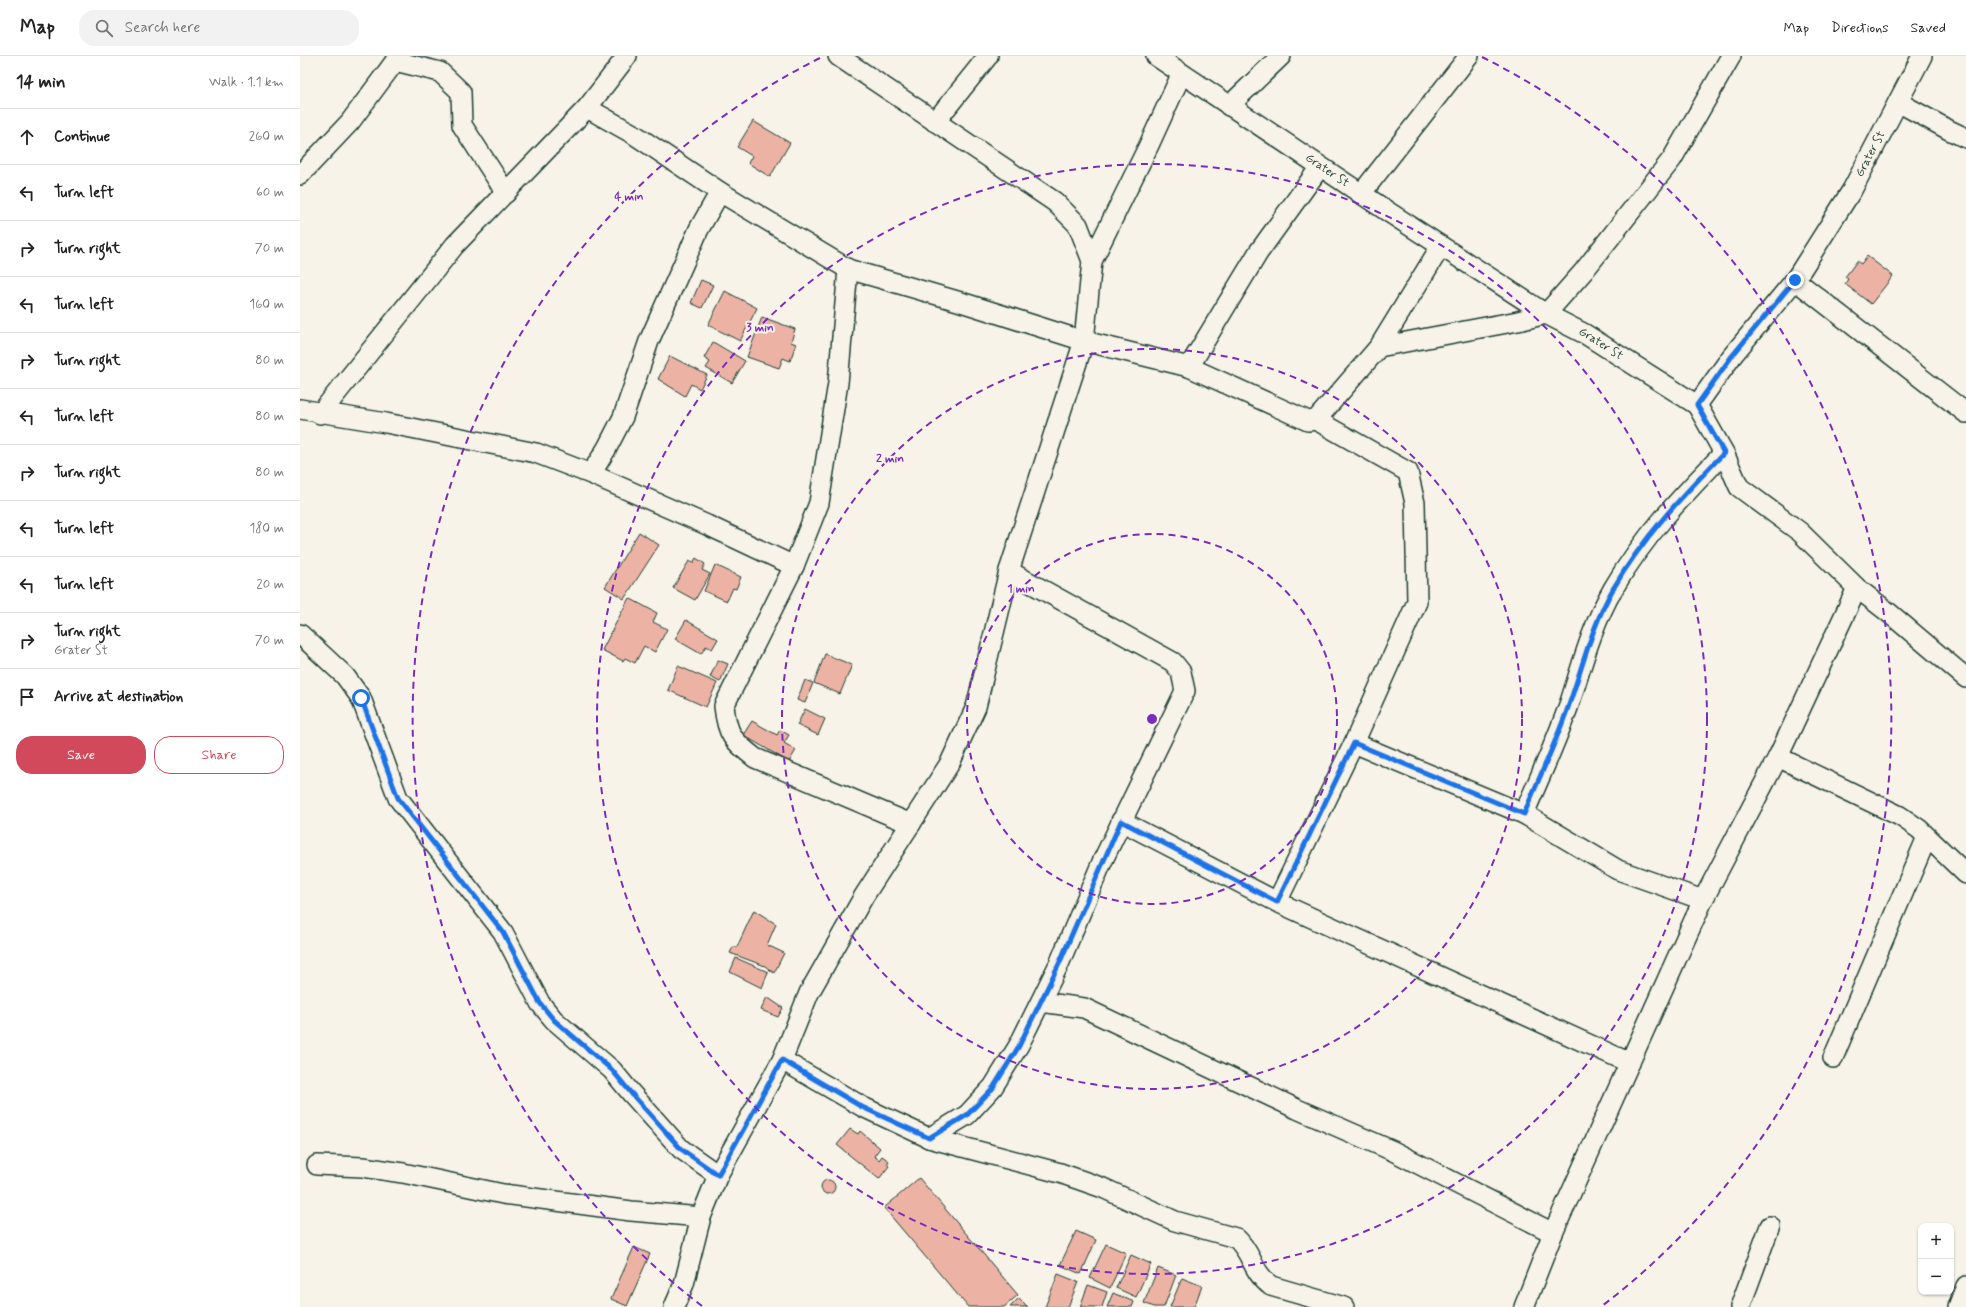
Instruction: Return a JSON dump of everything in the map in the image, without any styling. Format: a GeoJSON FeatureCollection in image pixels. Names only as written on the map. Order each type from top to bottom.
{"type":"FeatureCollection","features":[{"type":"Feature","properties":{"kind":"street"},"geometry":{"type":"LineString","coordinates":[[320,414],[455,245],[587,108],[627,56]]}},
{"type":"Feature","properties":{"kind":"street"},"geometry":{"type":"LineString","coordinates":[[838,56],[1055,202],[1078,225],[1092,261]]}},
{"type":"Feature","properties":{"kind":"street"},"geometry":{"type":"LineString","coordinates":[[935,122],[988,56]]}},
{"type":"Feature","properties":{"kind":"street","name":"Grater St"},"geometry":{"type":"LineString","coordinates":[[1156,56],[1320,167],[1546,314],[1585,334],[1697,405],[1732,356],[1795,280],[1852,190],[1922,56]]}},
{"type":"Feature","properties":{"kind":"street"},"geometry":{"type":"LineString","coordinates":[[1229,106],[1281,56]]}},
{"type":"Feature","properties":{"kind":"street"},"geometry":{"type":"LineString","coordinates":[[1361,194],[1468,56]]}},
{"type":"Feature","properties":{"kind":"street"},"geometry":{"type":"LineString","coordinates":[[1378,347],[1518,321],[1546,314],[1583,272],[1672,159],[1731,56]]}},
{"type":"Feature","properties":{"kind":"street"},"geometry":{"type":"LineString","coordinates":[[300,175],[350,122],[397,58],[440,72],[461,92],[462,125],[506,192]]}},
{"type":"Feature","properties":{"kind":"street"},"geometry":{"type":"LineString","coordinates":[[674,1307],[684,1284],[701,1217],[718,1175],[782,1060],[809,993],[864,896],[950,763],[976,707],[1009,571],[1084,341],[1092,261],[1149,145],[1181,74]]}},
{"type":"Feature","properties":{"kind":"street"},"geometry":{"type":"LineString","coordinates":[[1898,102],[1966,138]]}},
{"type":"Feature","properties":{"kind":"street"},"geometry":{"type":"LineString","coordinates":[[587,108],[635,135],[720,192],[848,269],[961,302],[1084,341],[1189,367],[1308,421],[1316,420],[1408,472],[1415,503],[1417,602],[1354,743],[1277,902]]}},
{"type":"Feature","properties":{"kind":"street"},"geometry":{"type":"LineString","coordinates":[[1189,367],[1258,253],[1320,167]]}},
{"type":"Feature","properties":{"kind":"street"},"geometry":{"type":"LineString","coordinates":[[591,474],[607,448],[623,417],[649,341],[699,229],[720,192]]}},
{"type":"Feature","properties":{"kind":"street"},"geometry":{"type":"LineString","coordinates":[[1316,420],[1378,347],[1441,246]]}},
{"type":"Feature","properties":{"kind":"street"},"geometry":{"type":"LineString","coordinates":[[848,269],[838,383],[819,503],[794,566],[724,706],[726,724],[736,743],[755,758],[911,824]]}},
{"type":"Feature","properties":{"kind":"street"},"geometry":{"type":"LineString","coordinates":[[1795,280],[1966,413]]}},
{"type":"Feature","properties":{"kind":"street"},"geometry":{"type":"LineString","coordinates":[[1697,405],[1724,453],[1740,486],[1800,532],[1857,588],[1888,612],[1966,678]]}},
{"type":"Feature","properties":{"kind":"street"},"geometry":{"type":"LineString","coordinates":[[300,409],[320,414],[386,424],[536,453],[591,474],[707,525],[794,566]]}},
{"type":"Feature","properties":{"kind":"street"},"geometry":{"type":"LineString","coordinates":[[1524,814],[1570,700],[1589,640],[1613,589],[1646,538],[1688,490],[1724,453]]}},
{"type":"Feature","properties":{"kind":"street"},"geometry":{"type":"LineString","coordinates":[[929,1138],[967,1115],[993,1088],[1019,1046],[1059,964],[1121,821],[1185,691],[1181,672],[1172,662],[1009,571]]}},
{"type":"Feature","properties":{"kind":"street"},"geometry":{"type":"LineString","coordinates":[[1524,1307],[1553,1233],[1704,900],[1778,757],[1857,588]]}},
{"type":"Feature","properties":{"kind":"street"},"geometry":{"type":"LineString","coordinates":[[300,634],[345,676],[361,698],[398,798],[503,932],[540,1003],[554,1020],[612,1070],[681,1149],[718,1175]]}},
{"type":"Feature","properties":{"kind":"street"},"geometry":{"type":"LineString","coordinates":[[1354,743],[1524,814],[1618,870],[1704,900]]}},
{"type":"Feature","properties":{"kind":"street"},"geometry":{"type":"LineString","coordinates":[[1778,757],[1900,816],[1919,829],[1966,874]]}},
{"type":"Feature","properties":{"kind":"street"},"geometry":{"type":"LineString","coordinates":[[1121,821],[1277,902],[1630,1063]]}},
{"type":"Feature","properties":{"kind":"street"},"geometry":{"type":"LineString","coordinates":[[1833,1058],[1927,837]]}},
{"type":"Feature","properties":{"kind":"street"},"geometry":{"type":"LineString","coordinates":[[1041,1002],[1084,1008],[1297,1110],[1393,1151],[1553,1233]]}},
{"type":"Feature","properties":{"kind":"street"},"geometry":{"type":"LineString","coordinates":[[782,1060],[862,1107],[929,1138],[1060,1173],[1103,1188],[1175,1221],[1236,1238],[1242,1244],[1261,1278],[1271,1286],[1344,1307]]}},
{"type":"Feature","properties":{"kind":"street"},"geometry":{"type":"LineString","coordinates":[[316,1165],[363,1167],[403,1173],[502,1194],[631,1211],[701,1217]]}},
{"type":"Feature","properties":{"kind":"street"},"geometry":{"type":"LineString","coordinates":[[1740,1307],[1770,1226]]}},
{"type":"Feature","properties":{"kind":"street"},"geometry":{"type":"LineString","coordinates":[[1958,1307],[1966,1286]]}},
{"type":"Feature","properties":{"kind":"building"},"geometry":{"type":"Polygon","coordinates":[[[753,121],[790,143],[770,177],[748,163],[752,156],[737,147],[753,121]]]}},
{"type":"Feature","properties":{"kind":"building"},"geometry":{"type":"Polygon","coordinates":[[[1867,256],[1893,276],[1871,304],[1845,284],[1848,279],[1845,277],[1857,261],[1861,264],[1867,256]]]}},
{"type":"Feature","properties":{"kind":"building"},"geometry":{"type":"Polygon","coordinates":[[[701,280],[713,285],[702,308],[691,303],[701,280]]]}},
{"type":"Feature","properties":{"kind":"building"},"geometry":{"type":"Polygon","coordinates":[[[725,291],[757,308],[740,341],[708,325],[725,291]]]}},
{"type":"Feature","properties":{"kind":"building"},"geometry":{"type":"Polygon","coordinates":[[[762,317],[795,329],[791,342],[796,344],[790,361],[783,358],[779,368],[747,357],[762,317]]]}},
{"type":"Feature","properties":{"kind":"building"},"geometry":{"type":"Polygon","coordinates":[[[713,342],[745,361],[732,383],[706,368],[710,362],[704,358],[713,342]]]}},
{"type":"Feature","properties":{"kind":"building"},"geometry":{"type":"Polygon","coordinates":[[[670,356],[707,375],[700,389],[691,384],[685,396],[658,379],[670,356]]]}},
{"type":"Feature","properties":{"kind":"building"},"geometry":{"type":"Polygon","coordinates":[[[639,532],[659,545],[624,599],[605,587],[639,532]]]}},
{"type":"Feature","properties":{"kind":"building"},"geometry":{"type":"Polygon","coordinates":[[[696,558],[705,564],[702,570],[710,574],[695,600],[673,588],[689,561],[693,563],[696,558]]]}},
{"type":"Feature","properties":{"kind":"building"},"geometry":{"type":"Polygon","coordinates":[[[715,565],[741,577],[736,589],[733,588],[727,601],[704,591],[715,565]]]}},
{"type":"Feature","properties":{"kind":"building"},"geometry":{"type":"Polygon","coordinates":[[[629,598],[657,613],[653,622],[667,629],[655,652],[644,646],[635,663],[625,658],[623,661],[602,650],[629,598]]]}},
{"type":"Feature","properties":{"kind":"building"},"geometry":{"type":"Polygon","coordinates":[[[686,620],[718,639],[712,649],[706,646],[701,654],[675,639],[686,620]]]}},
{"type":"Feature","properties":{"kind":"building"},"geometry":{"type":"Polygon","coordinates":[[[825,654],[852,665],[840,694],[814,683],[825,654]]]}},
{"type":"Feature","properties":{"kind":"building"},"geometry":{"type":"Polygon","coordinates":[[[718,660],[728,664],[720,682],[710,677],[718,660]]]}},
{"type":"Feature","properties":{"kind":"building"},"geometry":{"type":"Polygon","coordinates":[[[678,666],[717,683],[706,707],[668,690],[678,666]]]}},
{"type":"Feature","properties":{"kind":"building"},"geometry":{"type":"Polygon","coordinates":[[[805,680],[813,683],[805,703],[797,700],[805,680]]]}},
{"type":"Feature","properties":{"kind":"building"},"geometry":{"type":"Polygon","coordinates":[[[805,709],[825,719],[818,735],[797,725],[805,709]]]}},
{"type":"Feature","properties":{"kind":"building"},"geometry":{"type":"Polygon","coordinates":[[[752,721],[777,735],[780,730],[789,735],[784,743],[796,750],[789,762],[743,735],[752,721]]]}},
{"type":"Feature","properties":{"kind":"building"},"geometry":{"type":"Polygon","coordinates":[[[754,910],[776,924],[767,945],[784,953],[774,973],[765,966],[730,953],[733,947],[737,947],[754,910]]]}},
{"type":"Feature","properties":{"kind":"building"},"geometry":{"type":"Polygon","coordinates":[[[736,958],[768,972],[762,988],[730,972],[736,958]]]}},
{"type":"Feature","properties":{"kind":"building"},"geometry":{"type":"Polygon","coordinates":[[[767,997],[783,1008],[778,1017],[761,1010],[767,997]]]}},
{"type":"Feature","properties":{"kind":"building"},"geometry":{"type":"Polygon","coordinates":[[[850,1129],[858,1134],[860,1131],[880,1148],[874,1156],[879,1160],[882,1156],[889,1161],[887,1164],[889,1166],[879,1179],[837,1145],[850,1129]]]}},
{"type":"Feature","properties":{"kind":"building"},"geometry":{"type":"Polygon","coordinates":[[[919,1178],[1018,1295],[1004,1307],[968,1307],[884,1208],[919,1178]]]}},
{"type":"Feature","properties":{"kind":"building"},"geometry":{"type":"Polygon","coordinates":[[[828,1180],[833,1182],[835,1187],[833,1192],[828,1194],[823,1192],[821,1187],[823,1182],[828,1180]]]}},
{"type":"Feature","properties":{"kind":"building"},"geometry":{"type":"Polygon","coordinates":[[[1076,1231],[1096,1240],[1081,1274],[1060,1265],[1076,1231]]]}},
{"type":"Feature","properties":{"kind":"building"},"geometry":{"type":"Polygon","coordinates":[[[1106,1244],[1126,1253],[1110,1288],[1090,1278],[1106,1244]]]}},
{"type":"Feature","properties":{"kind":"building"},"geometry":{"type":"Polygon","coordinates":[[[634,1247],[650,1254],[627,1306],[611,1299],[634,1247]]]}},
{"type":"Feature","properties":{"kind":"building"},"geometry":{"type":"Polygon","coordinates":[[[1131,1255],[1151,1264],[1136,1297],[1116,1288],[1131,1255]]]}},
{"type":"Feature","properties":{"kind":"building"},"geometry":{"type":"Polygon","coordinates":[[[1158,1268],[1176,1275],[1164,1307],[1154,1307],[1144,1303],[1158,1268]]]}},
{"type":"Feature","properties":{"kind":"building"},"geometry":{"type":"Polygon","coordinates":[[[1058,1274],[1078,1282],[1068,1307],[1045,1307],[1058,1274]]]}},
{"type":"Feature","properties":{"kind":"building"},"geometry":{"type":"Polygon","coordinates":[[[1182,1278],[1202,1286],[1194,1307],[1170,1307],[1182,1278]]]}},
{"type":"Feature","properties":{"kind":"building"},"geometry":{"type":"Polygon","coordinates":[[[1088,1285],[1107,1292],[1102,1307],[1080,1307],[1088,1285]]]}},
{"type":"Feature","properties":{"kind":"building"},"geometry":{"type":"Polygon","coordinates":[[[1113,1293],[1134,1302],[1132,1307],[1107,1307],[1113,1293]]]}},
{"type":"Feature","properties":{"kind":"building"},"geometry":{"type":"Polygon","coordinates":[[[1019,1298],[1028,1307],[1010,1307],[1019,1298]]]}},
{"type":"Feature","properties":{"kind":"route"},"geometry":{"type":"LineString","coordinates":[[361,698],[398,798],[503,932],[540,1003],[554,1020],[612,1070],[681,1149],[718,1175],[782,1060],[862,1107],[929,1138],[967,1115],[993,1088],[1019,1046],[1059,964],[1068,939],[1121,821],[1277,902],[1354,743],[1524,814],[1570,700],[1589,640],[1613,589],[1646,538],[1688,490],[1724,453],[1703,413],[1697,405],[1732,356],[1795,280]]}}]}
